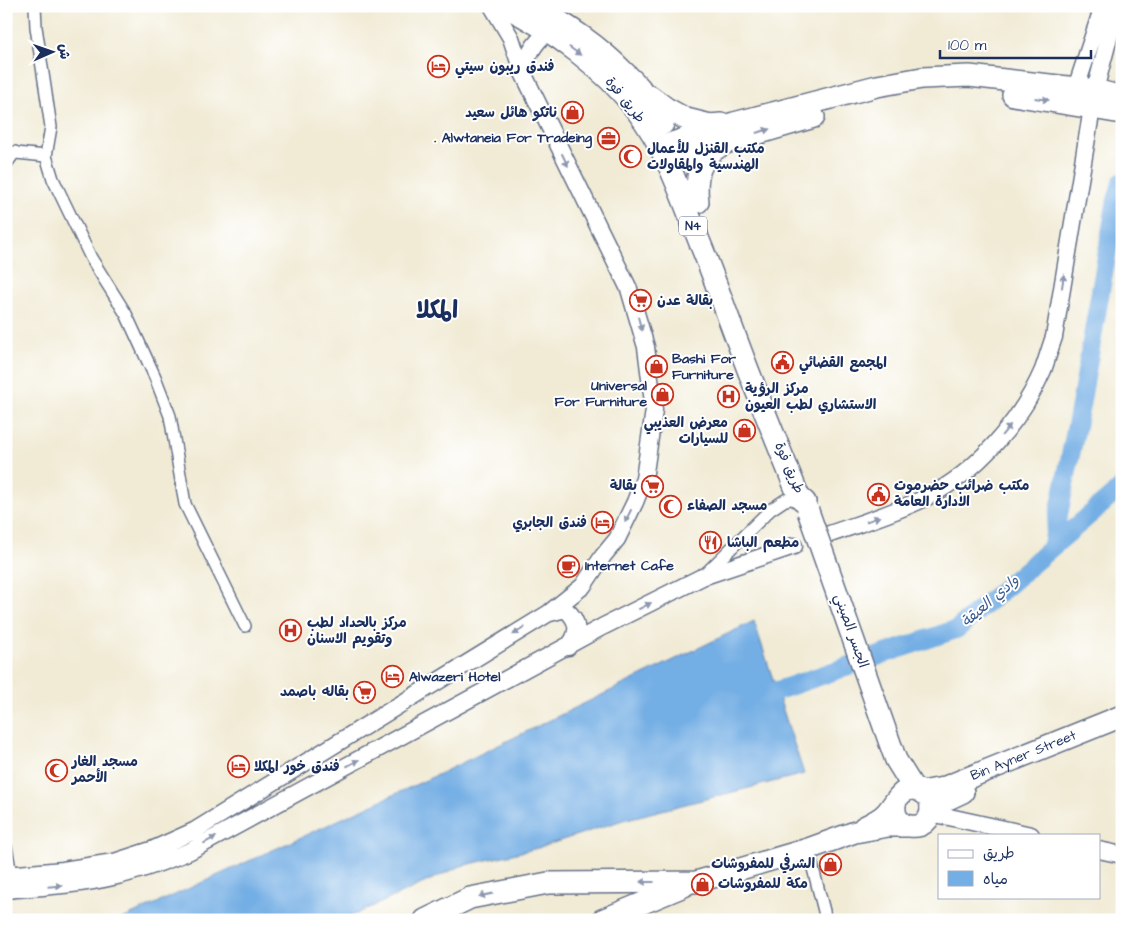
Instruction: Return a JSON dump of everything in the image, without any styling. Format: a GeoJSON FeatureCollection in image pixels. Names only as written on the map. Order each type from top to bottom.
{"type":"FeatureCollection","features":[{"type":"Feature","properties":{"kind":"highway","name":"طريق فوة"},"geometry":{"type":"LineString","coordinates":[[504,6],[595,45],[639,88],[698,202],[804,501]]}},
{"type":"Feature","properties":{"kind":"highway","name":"طريق فوة"},"geometry":{"type":"LineString","coordinates":[[534,6],[583,56],[606,75],[670,151],[740,347],[804,501]]}},
{"type":"Feature","properties":{"kind":"highway"},"geometry":{"type":"LineString","coordinates":[[639,88],[666,108],[686,119],[733,132]]}},
{"type":"Feature","properties":{"kind":"highway"},"geometry":{"type":"LineString","coordinates":[[670,151],[733,132],[917,91],[966,88],[1084,98],[1122,97]]}},
{"type":"Feature","properties":{"kind":"highway"},"geometry":{"type":"LineString","coordinates":[[1084,98],[1122,112]]}},
{"type":"Feature","properties":{"kind":"highway"},"geometry":{"type":"LineString","coordinates":[[698,202],[696,181],[698,172],[704,162],[733,132]]}},
{"type":"Feature","properties":{"kind":"highway","name":"الجسر الصيني"},"geometry":{"type":"LineString","coordinates":[[804,501],[894,755],[916,799],[894,806],[897,818],[907,826],[888,826],[855,832]]}},
{"type":"Feature","properties":{"kind":"highway","name":"Bin Ayner Street"},"geometry":{"type":"LineString","coordinates":[[916,799],[1122,716]]}},
{"type":"Feature","properties":{"kind":"highway","name":"Bin Ayner Street"},"geometry":{"type":"LineString","coordinates":[[916,799],[977,786],[1122,726]]}},
{"type":"Feature","properties":{"kind":"highway"},"geometry":{"type":"LineString","coordinates":[[602,920],[696,882],[808,849],[855,832],[878,820],[886,813],[916,799]]}},
{"type":"Feature","properties":{"kind":"highway"},"geometry":{"type":"LineString","coordinates":[[425,920],[470,898],[548,883],[696,882]]}},
{"type":"Feature","properties":{"kind":"main road"},"geometry":{"type":"LineString","coordinates":[[8,880],[114,862],[154,849],[194,831],[549,613],[583,586],[617,539],[644,479],[654,410],[646,347],[629,289],[522,71],[511,38],[492,6]]}},
{"type":"Feature","properties":{"kind":"main road"},"geometry":{"type":"LineString","coordinates":[[827,535],[897,510],[928,496],[958,477],[996,442],[1027,401],[1043,370],[1054,337],[1084,98],[1103,6]]}},
{"type":"Feature","properties":{"kind":"main road"},"geometry":{"type":"LineString","coordinates":[[1084,98],[1120,6]]}},
{"type":"Feature","properties":{"kind":"main road"},"geometry":{"type":"LineString","coordinates":[[522,71],[528,54],[536,42],[554,26]]}},
{"type":"Feature","properties":{"kind":"main road"},"geometry":{"type":"LineString","coordinates":[[8,880],[72,884],[116,876],[156,865],[190,851],[602,628],[702,577],[794,546]]}},
{"type":"Feature","properties":{"kind":"main road"},"geometry":{"type":"LineString","coordinates":[[583,586],[578,612],[588,625],[602,628]]}},
{"type":"Feature","properties":{"kind":"main road"},"geometry":{"type":"LineString","coordinates":[[549,613],[565,609],[575,620],[576,634],[568,647]]}},
{"type":"Feature","properties":{"kind":"main road"},"geometry":{"type":"LineString","coordinates":[[916,799],[1027,834]]}},
{"type":"Feature","properties":{"kind":"main road"},"geometry":{"type":"LineString","coordinates":[[1100,850],[1122,855]]}},
{"type":"Feature","properties":{"kind":"street"},"geometry":{"type":"LineString","coordinates":[[35,6],[36,27],[51,127],[46,156],[53,179],[91,258],[126,314],[155,377],[170,416],[186,504],[244,626]]}},
{"type":"Feature","properties":{"kind":"street"},"geometry":{"type":"LineString","coordinates":[[6,164],[11,152],[46,156]]}},
{"type":"Feature","properties":{"kind":"street"},"geometry":{"type":"LineString","coordinates":[[702,577],[770,510],[785,500],[804,501]]}},
{"type":"Feature","properties":{"kind":"street"},"geometry":{"type":"LineString","coordinates":[[6,846],[8,880]]}},
{"type":"Feature","properties":{"kind":"street"},"geometry":{"type":"LineString","coordinates":[[808,849],[825,920]]}},
{"type":"Feature","properties":{"kind":"water"},"geometry":{"type":"Polygon","coordinates":[[[754,621],[804,774],[623,820],[538,848],[461,866],[343,920],[120,920],[439,774],[754,621]]]}},
{"type":"Feature","properties":{"kind":"waterway"},"geometry":{"type":"LineString","coordinates":[[1052,547],[1081,403],[1116,202],[1122,182]]}},
{"type":"Feature","properties":{"kind":"waterway","name":"وادي العيقة"},"geometry":{"type":"LineString","coordinates":[[776,691],[957,629],[1122,487]]}},
{"type":"Feature","properties":{"kind":"place","name":"فندق ريبون سيتي"},"geometry":{"type":"Point","coordinates":[439,67]}},
{"type":"Feature","properties":{"kind":"place","name":"ناتكو هائل سعيد"},"geometry":{"type":"Point","coordinates":[573,113]}},
{"type":"Feature","properties":{"kind":"place","name":". Alwtaneia For Tradeing"},"geometry":{"type":"Point","coordinates":[608,138]}},
{"type":"Feature","properties":{"kind":"place","name":"مكتب القنزل للأعمال الهندسية والمقاولات"},"geometry":{"type":"Point","coordinates":[631,157]}},
{"type":"Feature","properties":{"kind":"place","name":"بقالة عدن"},"geometry":{"type":"Point","coordinates":[641,301]}},
{"type":"Feature","properties":{"kind":"place","name":"المجمع القضائي"},"geometry":{"type":"Point","coordinates":[783,363]}},
{"type":"Feature","properties":{"kind":"place","name":"Bashi For Furniture"},"geometry":{"type":"Point","coordinates":[656,367]}},
{"type":"Feature","properties":{"kind":"place","name":"Universal For Furniture"},"geometry":{"type":"Point","coordinates":[663,394]}},
{"type":"Feature","properties":{"kind":"place","name":"مركز الرؤية الاستشاري لطب العيون"},"geometry":{"type":"Point","coordinates":[729,397]}},
{"type":"Feature","properties":{"kind":"place","name":"معرض العذيبي للسيارات"},"geometry":{"type":"Point","coordinates":[744,431]}},
{"type":"Feature","properties":{"kind":"place","name":"بقالة"},"geometry":{"type":"Point","coordinates":[653,486]}},
{"type":"Feature","properties":{"kind":"place","name":"مكتب ضرائب حضرموت الادارة العامة"},"geometry":{"type":"Point","coordinates":[878,494]}},
{"type":"Feature","properties":{"kind":"place","name":"مسجد الصفاء"},"geometry":{"type":"Point","coordinates":[671,506]}},
{"type":"Feature","properties":{"kind":"place","name":"فندق الجابري"},"geometry":{"type":"Point","coordinates":[603,523]}},
{"type":"Feature","properties":{"kind":"place","name":"مطعم الباشا"},"geometry":{"type":"Point","coordinates":[711,543]}},
{"type":"Feature","properties":{"kind":"place","name":"Internet Cafe"},"geometry":{"type":"Point","coordinates":[569,566]}},
{"type":"Feature","properties":{"kind":"place","name":"مركز بالحداد لطب وتقويم الاسنان"},"geometry":{"type":"Point","coordinates":[291,631]}},
{"type":"Feature","properties":{"kind":"place","name":"Alwazeri Hotel"},"geometry":{"type":"Point","coordinates":[393,677]}},
{"type":"Feature","properties":{"kind":"place","name":"بقاله باصمد"},"geometry":{"type":"Point","coordinates":[365,692]}},
{"type":"Feature","properties":{"kind":"place","name":"فندق خور المكلا"},"geometry":{"type":"Point","coordinates":[238,767]}},
{"type":"Feature","properties":{"kind":"place","name":"مسجد الغار الأحمر"},"geometry":{"type":"Point","coordinates":[56,770]}},
{"type":"Feature","properties":{"kind":"place","name":"الشرفي للمفروشات"},"geometry":{"type":"Point","coordinates":[831,864]}},
{"type":"Feature","properties":{"kind":"place","name":"مكة للمفروشات"},"geometry":{"type":"Point","coordinates":[702,884]}},
{"type":"Feature","properties":{"kind":"district","name":"المكلا"},"geometry":{"type":"Point","coordinates":[437,311]}}]}
